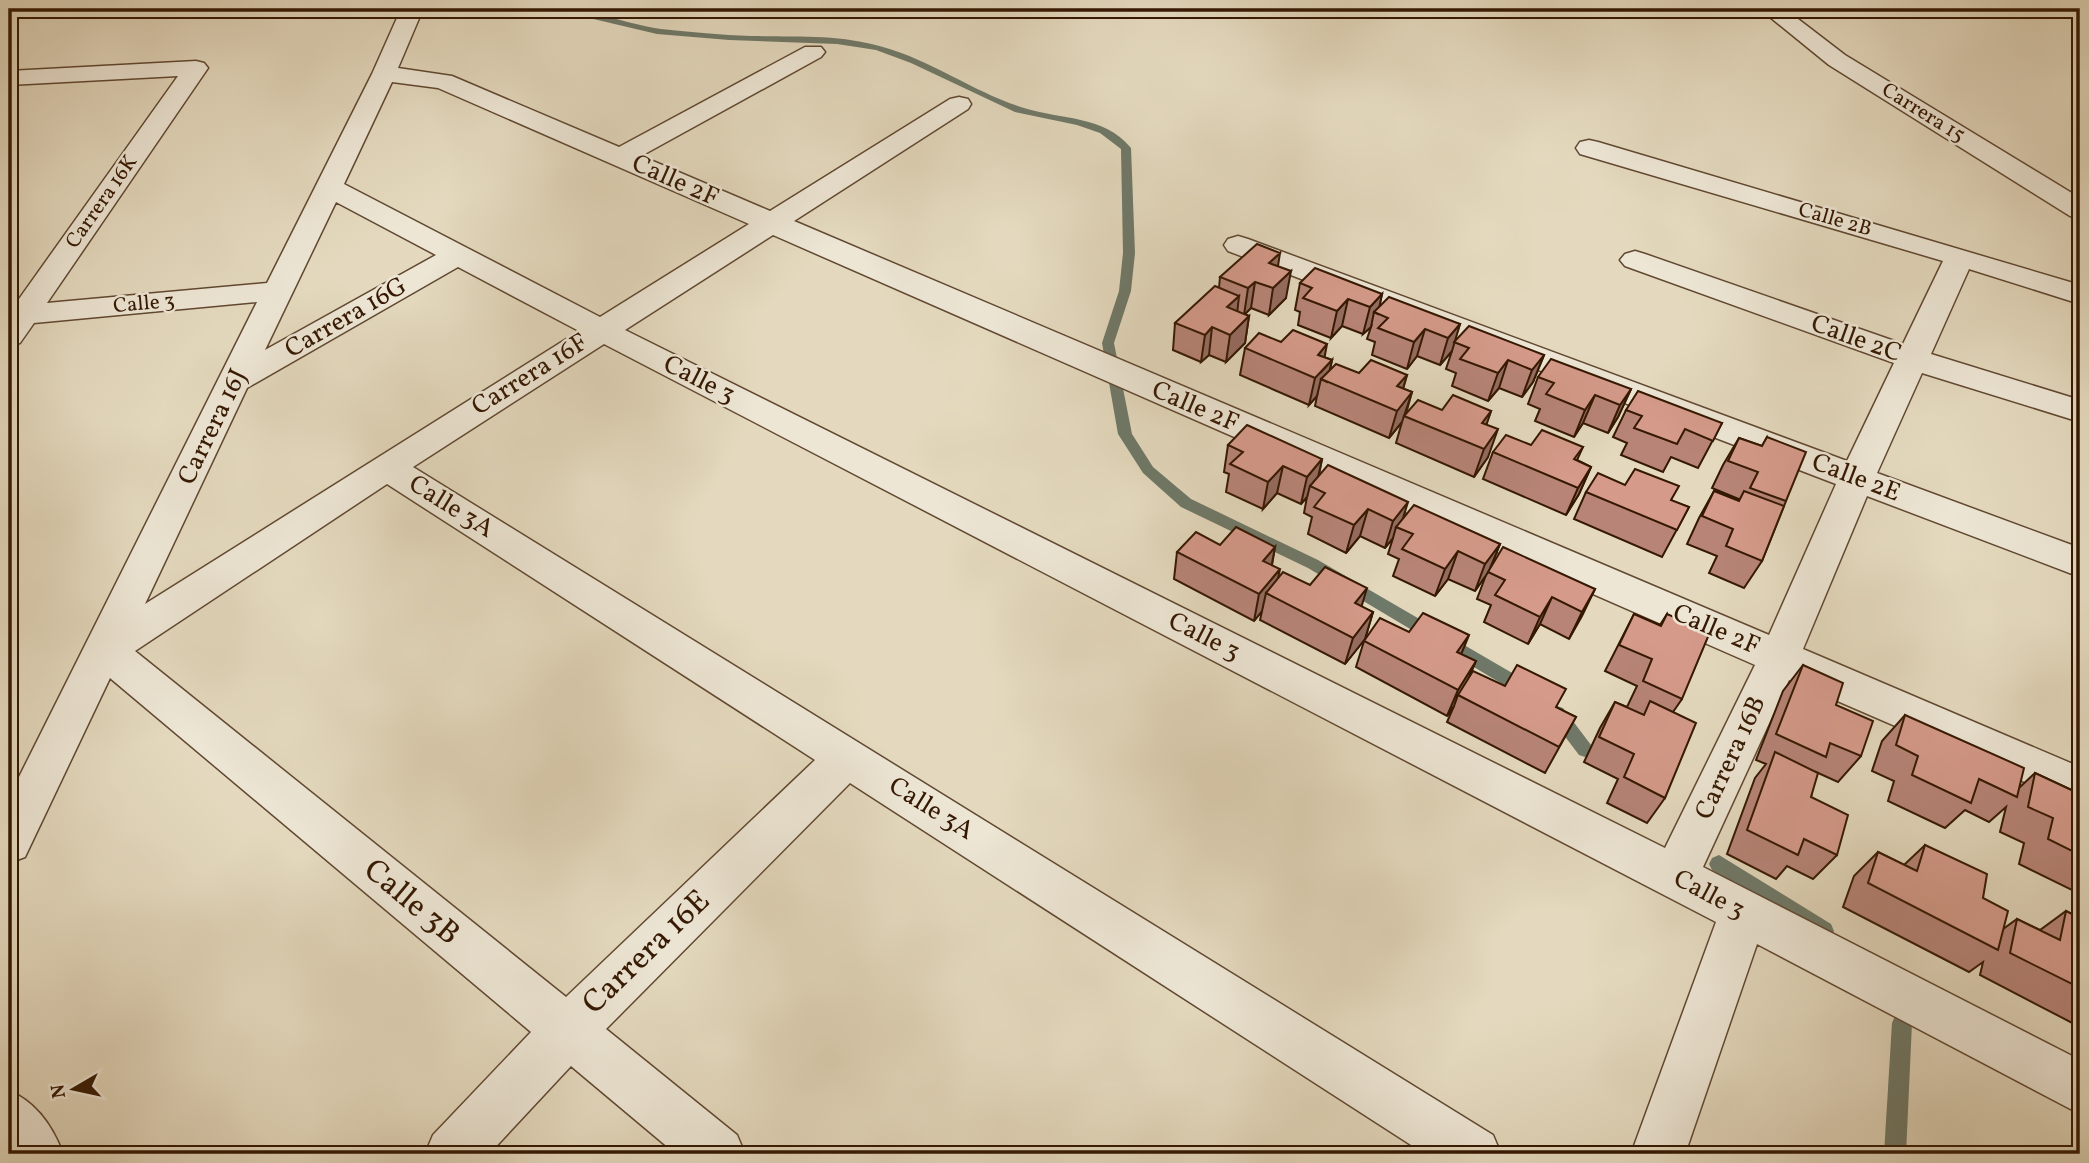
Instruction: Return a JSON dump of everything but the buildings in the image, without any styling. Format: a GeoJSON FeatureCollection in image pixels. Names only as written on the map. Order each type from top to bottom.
{"type":"FeatureCollection","features":[{"type":"Feature","properties":{"kind":"street","name":"Carrera 16J"},"geometry":{"type":"LineString","coordinates":[[9,843],[21,792],[105,650],[384,75],[412,9]]}},
{"type":"Feature","properties":{"kind":"street","name":"Carrera 15"},"geometry":{"type":"LineString","coordinates":[[1770,9],[1837,60],[2080,210]]}},
{"type":"Feature","properties":{"kind":"street"},"geometry":{"type":"LineString","coordinates":[[620,157],[813,52]]}},
{"type":"Feature","properties":{"kind":"street","name":"Carrera 16K"},"geometry":{"type":"LineString","coordinates":[[9,78],[196,68],[14,322]]}},
{"type":"Feature","properties":{"kind":"street","name":"Calle 2F"},"geometry":{"type":"LineString","coordinates":[[384,75],[443,81],[2080,787]]}},
{"type":"Feature","properties":{"kind":"street","name":"Carrera 16F"},"geometry":{"type":"LineString","coordinates":[[105,650],[601,330],[959,104]]}},
{"type":"Feature","properties":{"kind":"street","name":"Calle 2B"},"geometry":{"type":"LineString","coordinates":[[1589,148],[2080,295]]}},
{"type":"Feature","properties":{"kind":"street","name":"Calle 3"},"geometry":{"type":"LineString","coordinates":[[328,187],[601,330],[1675,876],[2080,1088]]}},
{"type":"Feature","properties":{"kind":"street","name":"Calle 2E"},"geometry":{"type":"LineString","coordinates":[[1238,245],[2080,563]]}},
{"type":"Feature","properties":{"kind":"street","name":"Carrera 16G"},"geometry":{"type":"LineString","coordinates":[[235,381],[458,255]]}},
{"type":"Feature","properties":{"kind":"street","name":"Carrera 16B"},"geometry":{"type":"LineString","coordinates":[[1675,876],[1779,657],[1856,479],[1960,257]]}},
{"type":"Feature","properties":{"kind":"street","name":"Calle 2C"},"geometry":{"type":"LineString","coordinates":[[1635,260],[1913,359],[2080,411]]}},
{"type":"Feature","properties":{"kind":"street","name":"Calle 3"},"geometry":{"type":"LineString","coordinates":[[14,322],[278,291]]}},
{"type":"Feature","properties":{"kind":"street","name":"Calle 3A"},"geometry":{"type":"LineString","coordinates":[[387,467],[1474,1154]]}},
{"type":"Feature","properties":{"kind":"street","name":"Calle 3B"},"geometry":{"type":"LineString","coordinates":[[105,650],[718,1154]]}},
{"type":"Feature","properties":{"kind":"street","name":"Carrera 16E"},"geometry":{"type":"LineString","coordinates":[[452,1154],[567,1032],[848,757]]}},
{"type":"Feature","properties":{"kind":"street"},"geometry":{"type":"LineString","coordinates":[[1658,1154],[1744,913]]}},
{"type":"Feature","properties":{"kind":"street"},"geometry":{"type":"LineString","coordinates":[[9,1118],[36,1154]]}},
{"type":"Feature","properties":{"kind":"waterway"},"geometry":{"type":"LineString","coordinates":[[556,9],[657,31],[729,38],[837,41],[878,48],[914,61],[1019,110],[1104,130],[1126,148],[1129,253],[1125,291],[1108,343],[1125,434],[1148,470],[1186,503],[1313,564],[1525,689]]}},
{"type":"Feature","properties":{"kind":"waterway"},"geometry":{"type":"LineString","coordinates":[[1557,713],[1585,750]]}},
{"type":"Feature","properties":{"kind":"waterway"},"geometry":{"type":"LineString","coordinates":[[1719,864],[1824,931]]}},
{"type":"Feature","properties":{"kind":"waterway"},"geometry":{"type":"LineString","coordinates":[[1895,1154],[1902,1023]]}}]}
